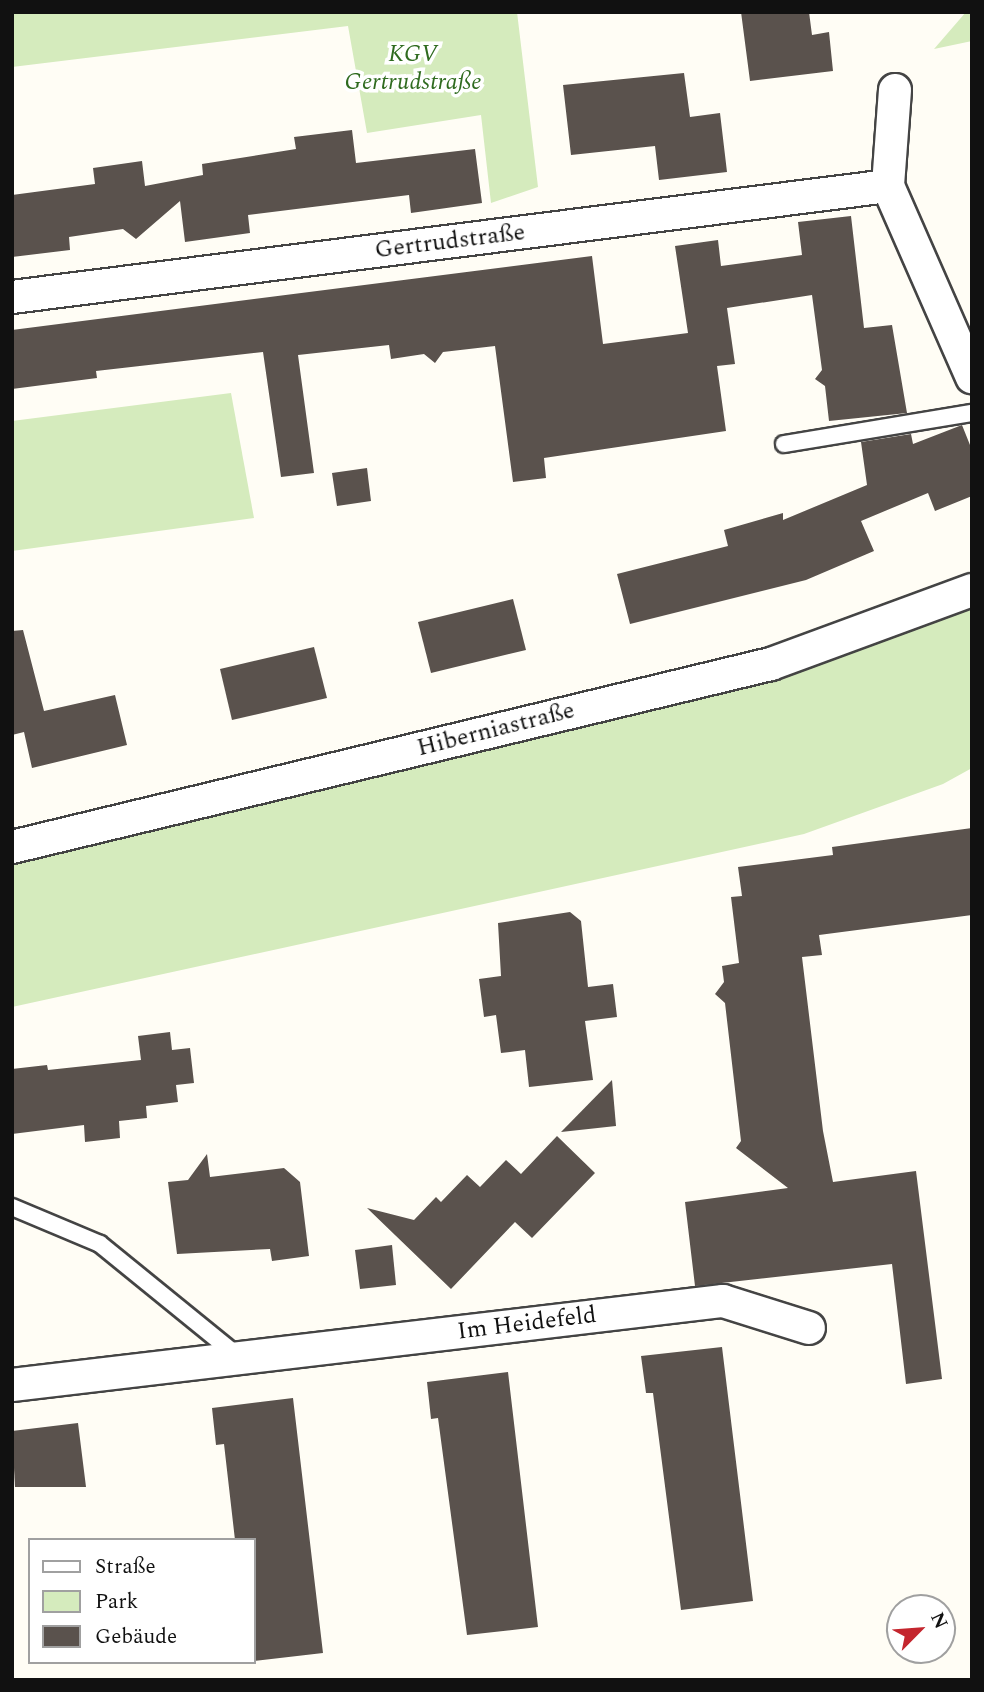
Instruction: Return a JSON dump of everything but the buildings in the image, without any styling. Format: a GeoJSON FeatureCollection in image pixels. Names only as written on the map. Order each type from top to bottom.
{"type":"FeatureCollection","features":[{"type":"Feature","properties":{"kind":"street"},"geometry":{"type":"LineString","coordinates":[[895,90],[888,186],[972,377]]}},
{"type":"Feature","properties":{"kind":"street","name":"Gertrudstraße"},"geometry":{"type":"LineString","coordinates":[[12,297],[888,186]]}},
{"type":"Feature","properties":{"kind":"street","name":"Hiberniastraße"},"geometry":{"type":"LineString","coordinates":[[12,847],[771,664],[972,590]]}},
{"type":"Feature","properties":{"kind":"street","name":"Im Heidefeld"},"geometry":{"type":"LineString","coordinates":[[12,1385],[723,1301],[810,1328]]}},
{"type":"Feature","properties":{"kind":"lane"},"geometry":{"type":"LineString","coordinates":[[783,444],[972,413]]}},
{"type":"Feature","properties":{"kind":"lane"},"geometry":{"type":"LineString","coordinates":[[12,1207],[100,1244],[241,1359]]}},
{"type":"Feature","properties":{"kind":"green space","name":"KGV Gertrudstraße"},"geometry":{"type":"Polygon","coordinates":[[[12,12],[517,12],[538,187],[491,203],[481,115],[367,133],[348,26],[12,67],[12,12]]]}},
{"type":"Feature","properties":{"kind":"green space"},"geometry":{"type":"Polygon","coordinates":[[[966,12],[972,12],[972,41],[934,49],[966,12]]]}},
{"type":"Feature","properties":{"kind":"green space"},"geometry":{"type":"Polygon","coordinates":[[[231,393],[254,518],[12,551],[12,421],[231,393]]]}},
{"type":"Feature","properties":{"kind":"green space"},"geometry":{"type":"Polygon","coordinates":[[[972,590],[972,768],[943,784],[804,834],[12,1007],[12,847],[606,703],[972,590]]]}}]}
